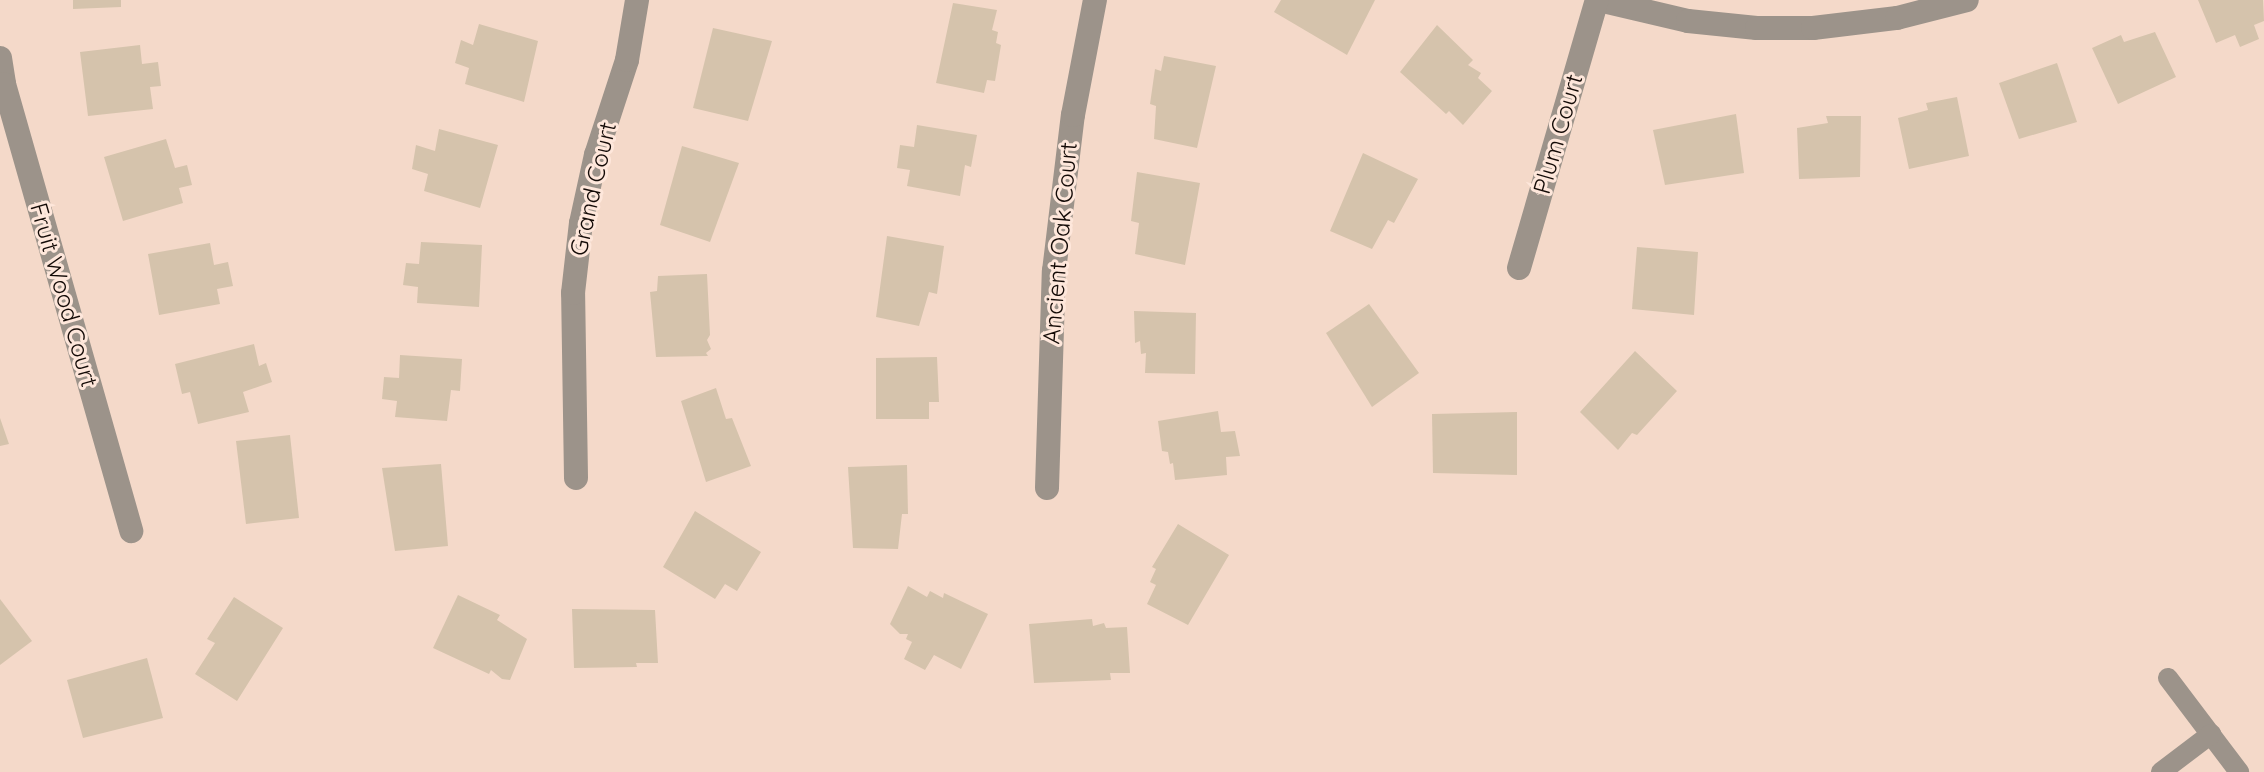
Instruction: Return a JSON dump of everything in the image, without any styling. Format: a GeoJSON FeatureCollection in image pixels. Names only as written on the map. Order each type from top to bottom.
{"type":"FeatureCollection","features":[{"type":"Feature","properties":{"kind":"street","name":"Grand Court"},"geometry":{"type":"LineString","coordinates":[[576,478],[573,293],[581,223],[596,155],[627,60],[637,0]]}},
{"type":"Feature","properties":{"kind":"street","name":"Ancient Oak Court"},"geometry":{"type":"LineString","coordinates":[[1047,488],[1054,271],[1073,115],[1095,0]]}},
{"type":"Feature","properties":{"kind":"street"},"geometry":{"type":"LineString","coordinates":[[1598,0],[1688,21],[1757,28],[1813,28],[1897,18],[1967,0]]}},
{"type":"Feature","properties":{"kind":"street","name":"Plum Court"},"geometry":{"type":"LineString","coordinates":[[1519,268],[1598,0]]}},
{"type":"Feature","properties":{"kind":"street","name":"Fruit Wood Court"},"geometry":{"type":"LineString","coordinates":[[0,58],[4,84],[131,531]]}},
{"type":"Feature","properties":{"kind":"lane"},"geometry":{"type":"LineString","coordinates":[[2168,678],[2239,772]]}},
{"type":"Feature","properties":{"kind":"lane"},"geometry":{"type":"LineString","coordinates":[[2161,772],[2211,734]]}},
{"type":"Feature","properties":{"kind":"building"},"geometry":{"type":"Polygon","coordinates":[[[73,0],[121,0],[121,7],[73,9],[73,0]]]}},
{"type":"Feature","properties":{"kind":"building"},"geometry":{"type":"Polygon","coordinates":[[[1281,0],[1375,0],[1347,55],[1274,12],[1281,0]]]}},
{"type":"Feature","properties":{"kind":"building"},"geometry":{"type":"Polygon","coordinates":[[[2198,0],[2263,0],[2264,21],[2254,25],[2259,39],[2240,47],[2235,35],[2216,43],[2198,0]]]}},
{"type":"Feature","properties":{"kind":"building"},"geometry":{"type":"Polygon","coordinates":[[[953,3],[997,10],[992,30],[998,32],[996,43],[1001,45],[995,81],[987,80],[984,93],[936,83],[953,3]]]}},
{"type":"Feature","properties":{"kind":"building"},"geometry":{"type":"Polygon","coordinates":[[[479,24],[538,41],[524,102],[465,84],[469,68],[455,63],[461,40],[473,45],[479,24]]]}},
{"type":"Feature","properties":{"kind":"building"},"geometry":{"type":"Polygon","coordinates":[[[1437,25],[1473,60],[1468,65],[1481,73],[1478,78],[1492,91],[1463,125],[1449,111],[1446,114],[1400,72],[1437,25]]]}},
{"type":"Feature","properties":{"kind":"building"},"geometry":{"type":"Polygon","coordinates":[[[713,28],[772,41],[748,121],[693,108],[713,28]]]}},
{"type":"Feature","properties":{"kind":"building"},"geometry":{"type":"Polygon","coordinates":[[[2155,32],[2176,77],[2118,104],[2092,48],[2121,35],[2124,42],[2155,32]]]}},
{"type":"Feature","properties":{"kind":"building"},"geometry":{"type":"Polygon","coordinates":[[[140,45],[142,64],[158,62],[161,86],[150,87],[153,109],[88,116],[80,52],[140,45]]]}},
{"type":"Feature","properties":{"kind":"building"},"geometry":{"type":"Polygon","coordinates":[[[1164,56],[1216,66],[1197,148],[1154,139],[1156,106],[1150,104],[1155,69],[1161,71],[1164,56]]]}},
{"type":"Feature","properties":{"kind":"building"},"geometry":{"type":"Polygon","coordinates":[[[2057,63],[2077,122],[2019,139],[1999,83],[2057,63]]]}},
{"type":"Feature","properties":{"kind":"building"},"geometry":{"type":"Polygon","coordinates":[[[1957,97],[1969,156],[1909,169],[1898,118],[1928,110],[1926,103],[1957,97]]]}},
{"type":"Feature","properties":{"kind":"building"},"geometry":{"type":"Polygon","coordinates":[[[1736,114],[1744,173],[1665,185],[1653,130],[1736,114]]]}},
{"type":"Feature","properties":{"kind":"building"},"geometry":{"type":"Polygon","coordinates":[[[1826,116],[1861,116],[1860,177],[1799,179],[1797,128],[1828,123],[1826,116]]]}},
{"type":"Feature","properties":{"kind":"building"},"geometry":{"type":"Polygon","coordinates":[[[917,125],[977,135],[971,167],[965,165],[960,196],[907,186],[910,170],[897,168],[900,145],[914,147],[917,125]]]}},
{"type":"Feature","properties":{"kind":"building"},"geometry":{"type":"Polygon","coordinates":[[[439,129],[498,145],[480,208],[424,191],[428,174],[412,169],[416,145],[435,151],[439,129]]]}},
{"type":"Feature","properties":{"kind":"building"},"geometry":{"type":"Polygon","coordinates":[[[166,139],[175,168],[187,165],[192,185],[179,188],[183,203],[123,221],[104,157],[166,139]]]}},
{"type":"Feature","properties":{"kind":"building"},"geometry":{"type":"Polygon","coordinates":[[[682,146],[739,163],[710,242],[660,225],[682,146]]]}},
{"type":"Feature","properties":{"kind":"building"},"geometry":{"type":"Polygon","coordinates":[[[1363,153],[1418,179],[1394,223],[1388,220],[1372,249],[1330,231],[1363,153]]]}},
{"type":"Feature","properties":{"kind":"building"},"geometry":{"type":"Polygon","coordinates":[[[1137,172],[1200,183],[1185,265],[1135,254],[1139,223],[1131,221],[1137,172]]]}},
{"type":"Feature","properties":{"kind":"building"},"geometry":{"type":"Polygon","coordinates":[[[887,236],[944,246],[937,294],[929,292],[919,326],[876,317],[887,236]]]}},
{"type":"Feature","properties":{"kind":"building"},"geometry":{"type":"Polygon","coordinates":[[[421,242],[482,245],[479,307],[417,303],[418,287],[403,285],[406,263],[419,264],[421,242]]]}},
{"type":"Feature","properties":{"kind":"building"},"geometry":{"type":"Polygon","coordinates":[[[210,243],[214,265],[228,262],[233,286],[217,289],[220,304],[159,315],[148,254],[210,243]]]}},
{"type":"Feature","properties":{"kind":"building"},"geometry":{"type":"Polygon","coordinates":[[[1637,247],[1698,252],[1694,315],[1632,309],[1637,247]]]}},
{"type":"Feature","properties":{"kind":"building"},"geometry":{"type":"Polygon","coordinates":[[[707,274],[710,335],[707,340],[711,349],[706,353],[708,356],[656,357],[650,292],[657,291],[658,276],[707,274]]]}},
{"type":"Feature","properties":{"kind":"building"},"geometry":{"type":"Polygon","coordinates":[[[1369,304],[1419,373],[1372,407],[1326,333],[1369,304]]]}},
{"type":"Feature","properties":{"kind":"building"},"geometry":{"type":"Polygon","coordinates":[[[1134,311],[1196,313],[1195,374],[1145,373],[1146,353],[1141,354],[1140,341],[1135,343],[1134,311]]]}},
{"type":"Feature","properties":{"kind":"building"},"geometry":{"type":"Polygon","coordinates":[[[254,344],[259,366],[266,363],[272,382],[243,392],[249,412],[198,424],[190,392],[182,394],[175,364],[254,344]]]}},
{"type":"Feature","properties":{"kind":"building"},"geometry":{"type":"Polygon","coordinates":[[[1635,351],[1677,391],[1637,435],[1632,433],[1618,450],[1580,412],[1635,351]]]}},
{"type":"Feature","properties":{"kind":"building"},"geometry":{"type":"Polygon","coordinates":[[[400,355],[462,359],[460,391],[451,390],[447,421],[395,417],[397,401],[382,399],[384,377],[399,378],[400,355]]]}},
{"type":"Feature","properties":{"kind":"building"},"geometry":{"type":"Polygon","coordinates":[[[937,357],[939,402],[929,402],[929,419],[876,419],[876,358],[937,357]]]}},
{"type":"Feature","properties":{"kind":"building"},"geometry":{"type":"Polygon","coordinates":[[[716,388],[726,419],[732,418],[751,466],[706,482],[681,401],[716,388]]]}},
{"type":"Feature","properties":{"kind":"building"},"geometry":{"type":"Polygon","coordinates":[[[1218,411],[1221,432],[1235,431],[1240,456],[1226,457],[1227,475],[1175,480],[1173,463],[1170,464],[1168,452],[1162,451],[1158,421],[1218,411]]]}},
{"type":"Feature","properties":{"kind":"building"},"geometry":{"type":"Polygon","coordinates":[[[1517,412],[1517,475],[1433,473],[1432,414],[1517,412]]]}},
{"type":"Feature","properties":{"kind":"building"},"geometry":{"type":"Polygon","coordinates":[[[0,418],[9,444],[0,446],[0,418]]]}},
{"type":"Feature","properties":{"kind":"building"},"geometry":{"type":"Polygon","coordinates":[[[290,435],[299,518],[246,524],[236,441],[290,435]]]}},
{"type":"Feature","properties":{"kind":"building"},"geometry":{"type":"Polygon","coordinates":[[[441,464],[448,546],[395,551],[382,468],[441,464]]]}},
{"type":"Feature","properties":{"kind":"building"},"geometry":{"type":"Polygon","coordinates":[[[907,465],[908,514],[902,514],[898,549],[853,548],[848,467],[907,465]]]}},
{"type":"Feature","properties":{"kind":"building"},"geometry":{"type":"Polygon","coordinates":[[[695,511],[761,552],[737,591],[725,584],[715,599],[663,567],[695,511]]]}},
{"type":"Feature","properties":{"kind":"building"},"geometry":{"type":"Polygon","coordinates":[[[1178,524],[1229,555],[1188,625],[1147,604],[1156,585],[1150,582],[1156,569],[1152,567],[1178,524]]]}},
{"type":"Feature","properties":{"kind":"building"},"geometry":{"type":"Polygon","coordinates":[[[908,586],[927,597],[930,591],[943,598],[944,593],[988,614],[961,669],[934,655],[925,670],[904,659],[912,642],[906,639],[908,634],[900,634],[890,624],[908,586]]]}},
{"type":"Feature","properties":{"kind":"building"},"geometry":{"type":"Polygon","coordinates":[[[458,595],[500,615],[497,620],[527,639],[510,680],[502,679],[491,670],[489,674],[433,648],[458,595]]]}},
{"type":"Feature","properties":{"kind":"building"},"geometry":{"type":"Polygon","coordinates":[[[234,597],[283,628],[237,701],[195,674],[215,643],[207,639],[234,597]]]}},
{"type":"Feature","properties":{"kind":"building"},"geometry":{"type":"Polygon","coordinates":[[[0,599],[32,641],[0,665],[0,599]]]}},
{"type":"Feature","properties":{"kind":"building"},"geometry":{"type":"Polygon","coordinates":[[[572,609],[655,610],[658,663],[636,663],[637,667],[574,668],[572,609]]]}},
{"type":"Feature","properties":{"kind":"building"},"geometry":{"type":"Polygon","coordinates":[[[1092,619],[1093,626],[1104,623],[1106,628],[1127,627],[1130,673],[1110,673],[1111,680],[1034,683],[1029,624],[1092,619]]]}},
{"type":"Feature","properties":{"kind":"building"},"geometry":{"type":"Polygon","coordinates":[[[147,658],[163,718],[83,738],[67,680],[147,658]]]}}]}
